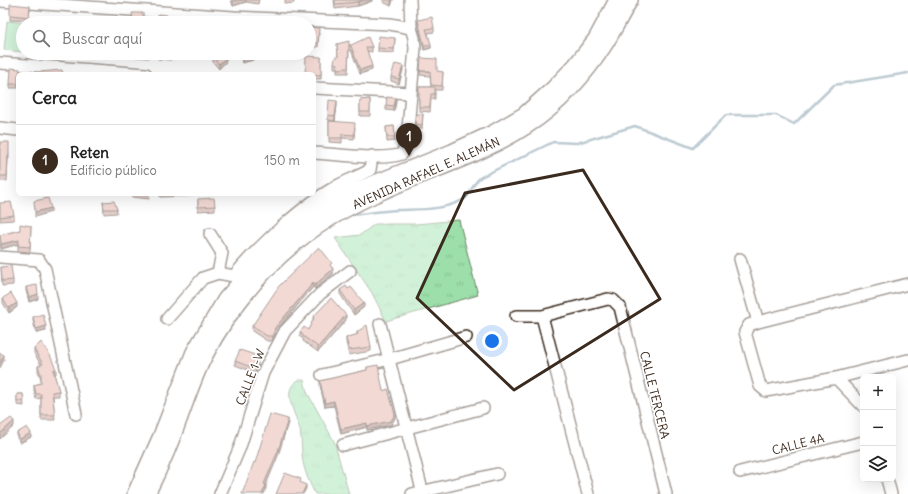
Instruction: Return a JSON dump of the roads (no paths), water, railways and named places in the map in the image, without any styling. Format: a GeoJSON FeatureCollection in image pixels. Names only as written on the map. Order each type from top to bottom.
{"type":"FeatureCollection","features":[{"type":"Feature","properties":{"kind":"main road","name":"AVENIDA RAFAEL E. ALEMÁN"},"geometry":{"type":"LineString","coordinates":[[135,494],[161,436],[194,352],[237,280],[313,214],[340,197],[452,152],[493,133],[524,115],[553,89],[575,66],[596,39],[616,0]]}},
{"type":"Feature","properties":{"kind":"main road","name":"AVENIDA RAFAEL E. ALEMÁN"},"geometry":{"type":"LineString","coordinates":[[147,494],[163,461],[204,358],[236,307],[267,269],[297,241],[323,222],[347,208],[391,187],[497,143],[529,125],[558,101],[584,73],[605,45],[630,0]]}},
{"type":"Feature","properties":{"kind":"street"},"geometry":{"type":"LineString","coordinates":[[316,153],[372,156],[391,156],[402,154],[407,140],[415,48],[411,28],[410,0]]}},
{"type":"Feature","properties":{"kind":"street"},"geometry":{"type":"LineString","coordinates":[[0,1],[219,16]]}},
{"type":"Feature","properties":{"kind":"street"},"geometry":{"type":"LineString","coordinates":[[316,21],[390,24],[411,28]]}},
{"type":"Feature","properties":{"kind":"street"},"geometry":{"type":"LineString","coordinates":[[0,63],[119,72]]}},
{"type":"Feature","properties":{"kind":"street"},"geometry":{"type":"LineString","coordinates":[[316,88],[411,93]]}},
{"type":"Feature","properties":{"kind":"street"},"geometry":{"type":"LineString","coordinates":[[0,128],[16,130]]}},
{"type":"Feature","properties":{"kind":"street"},"geometry":{"type":"LineString","coordinates":[[166,319],[204,278],[218,273],[237,280],[256,251],[318,199],[336,186],[370,170],[372,156]]}},
{"type":"Feature","properties":{"kind":"street"},"geometry":{"type":"LineString","coordinates":[[210,234],[222,253],[218,273]]}},
{"type":"Feature","properties":{"kind":"street"},"geometry":{"type":"LineString","coordinates":[[0,258],[40,260],[45,269],[76,414]]}},
{"type":"Feature","properties":{"kind":"street"},"geometry":{"type":"LineString","coordinates":[[740,259],[758,322]]}},
{"type":"Feature","properties":{"kind":"street","name":"CALLE 1-W"},"geometry":{"type":"LineString","coordinates":[[220,494],[240,446],[264,373],[285,331],[320,294],[350,271]]}},
{"type":"Feature","properties":{"kind":"street"},"geometry":{"type":"LineString","coordinates":[[908,284],[758,322],[749,325],[746,329],[745,335],[760,386],[763,390],[768,392],[836,378],[908,360]]}},
{"type":"Feature","properties":{"kind":"street","name":"CALLE TERCERA"},"geometry":{"type":"LineString","coordinates":[[542,316],[608,299],[617,303],[620,307],[666,494]]}},
{"type":"Feature","properties":{"kind":"street"},"geometry":{"type":"LineString","coordinates":[[516,316],[542,316],[588,494]]}},
{"type":"Feature","properties":{"kind":"street"},"geometry":{"type":"LineString","coordinates":[[380,324],[406,427],[419,493],[497,474]]}},
{"type":"Feature","properties":{"kind":"street"},"geometry":{"type":"LineString","coordinates":[[322,375],[390,359],[466,337]]}},
{"type":"Feature","properties":{"kind":"street"},"geometry":{"type":"LineString","coordinates":[[880,374],[882,366]]}},
{"type":"Feature","properties":{"kind":"street"},"geometry":{"type":"LineString","coordinates":[[836,378],[860,403]]}},
{"type":"Feature","properties":{"kind":"street"},"geometry":{"type":"LineString","coordinates":[[343,445],[406,427],[483,408]]}},
{"type":"Feature","properties":{"kind":"street","name":"CALLE 4A"},"geometry":{"type":"LineString","coordinates":[[740,472],[860,443]]}},
{"type":"Feature","properties":{"kind":"street"},"geometry":{"type":"LineString","coordinates":[[888,482],[891,494]]}},
{"type":"Feature","properties":{"kind":"waterway"},"geometry":{"type":"LineString","coordinates":[[353,215],[391,210],[431,209],[448,206],[467,197],[478,179],[481,177],[553,142],[577,143],[635,126],[693,148],[726,115],[776,115],[794,124],[834,85],[908,73]]}},
{"type":"Feature","properties":{"kind":"place","name":"Reten"},"geometry":{"type":"Point","coordinates":[409,156]}}]}
